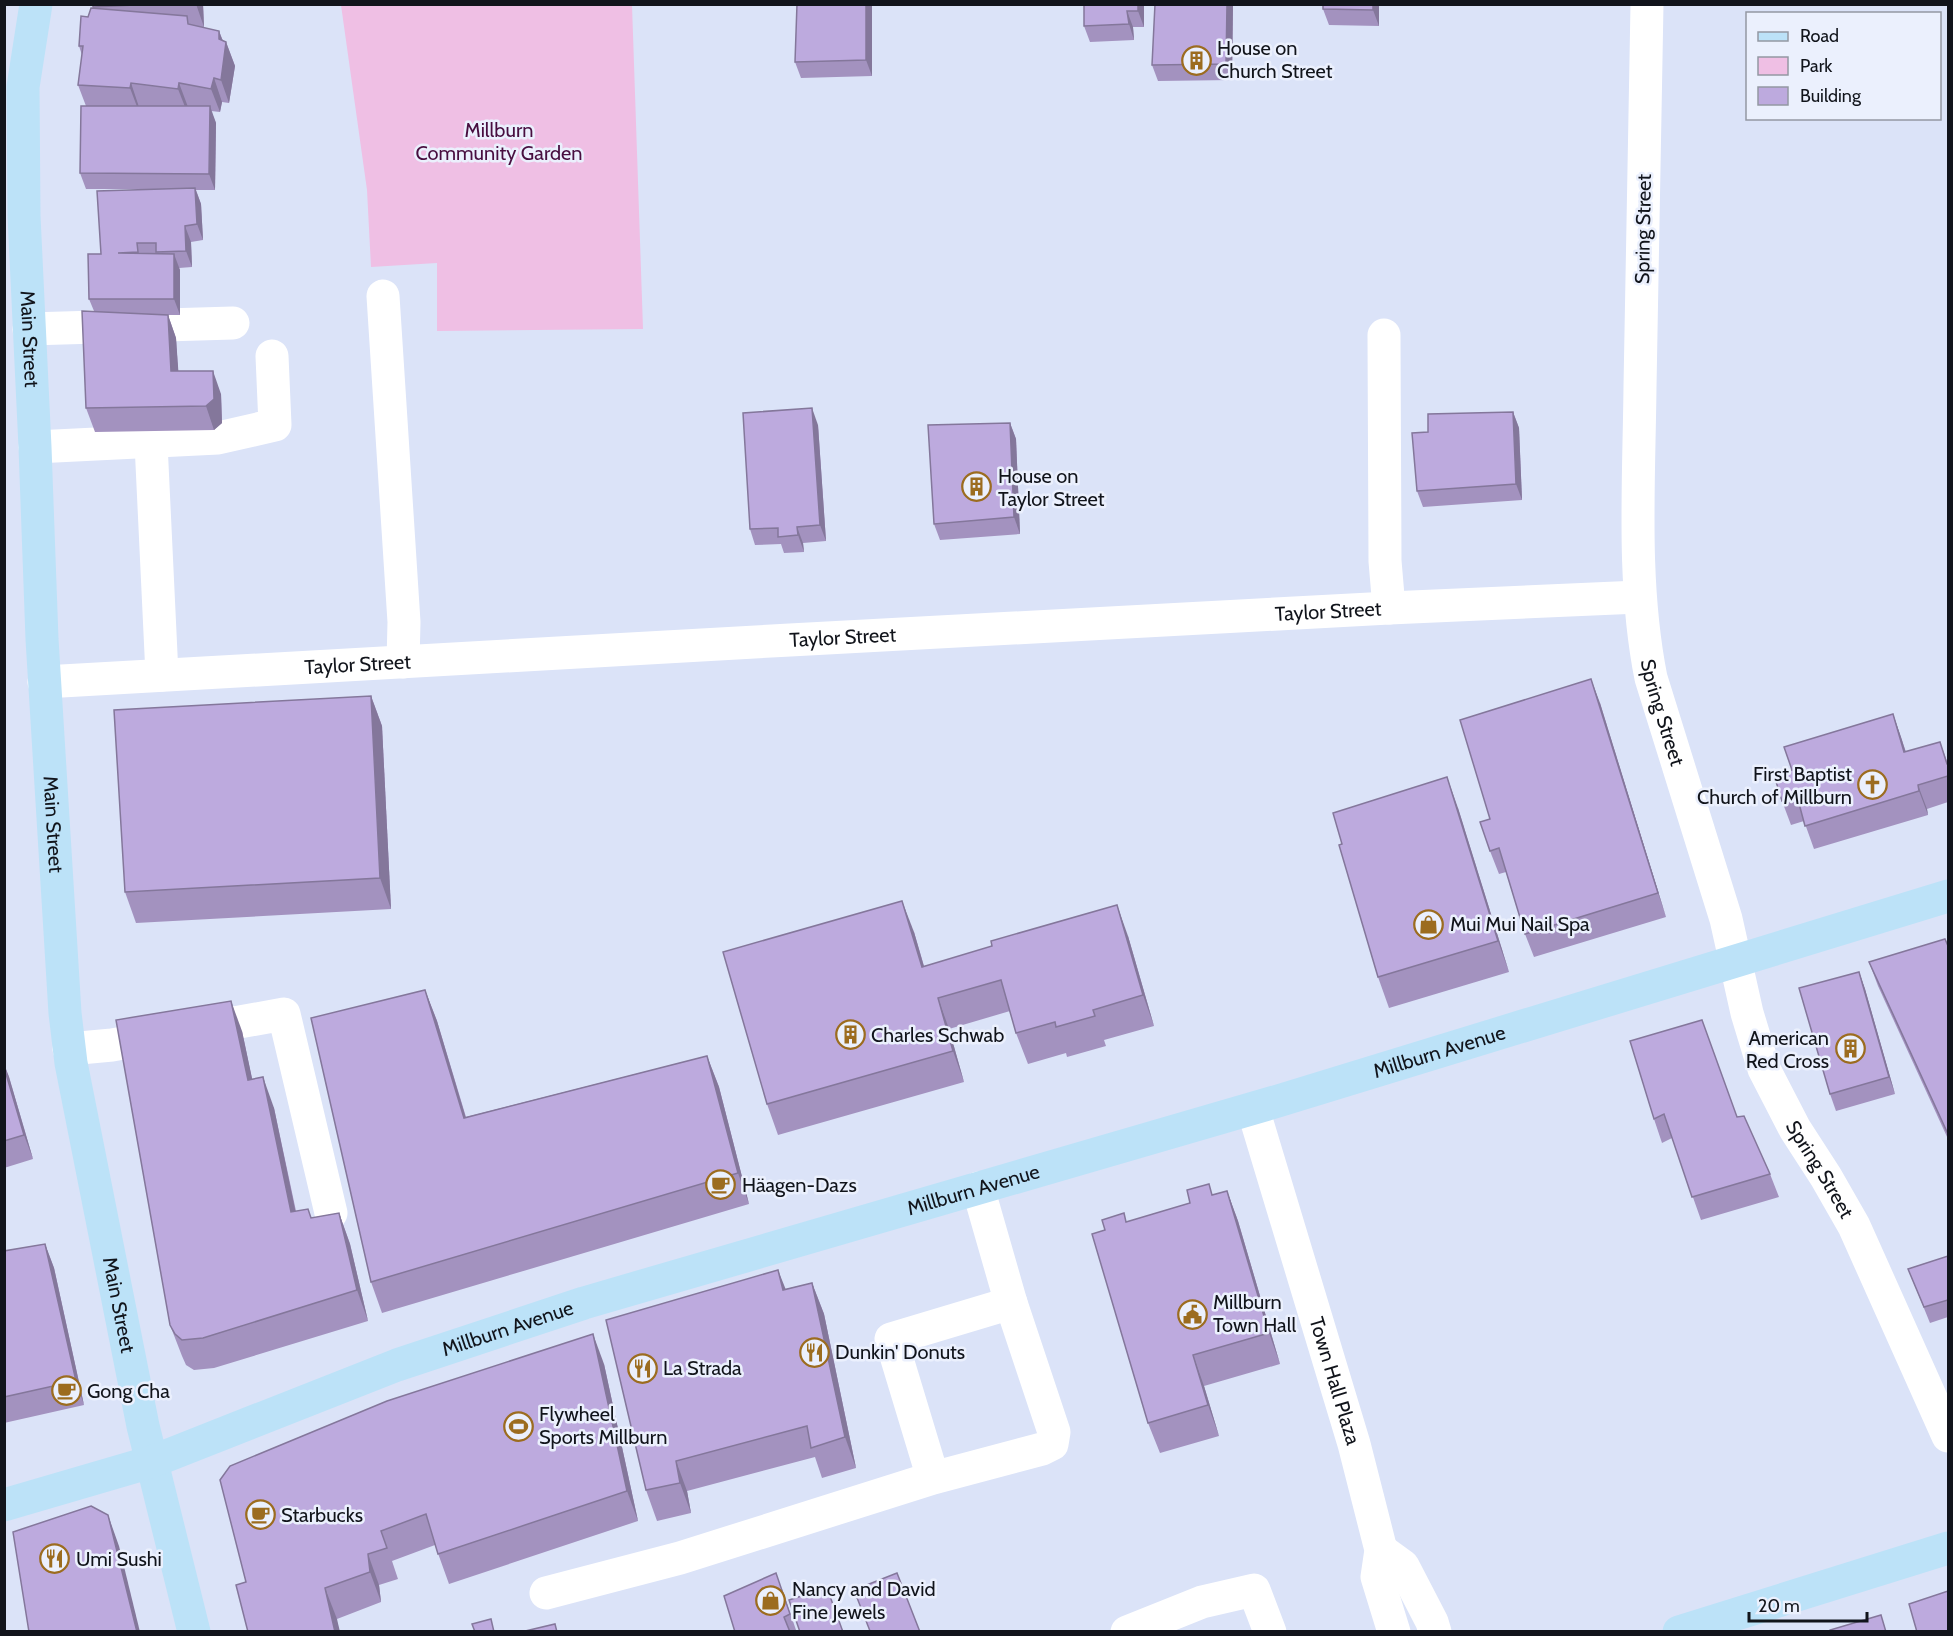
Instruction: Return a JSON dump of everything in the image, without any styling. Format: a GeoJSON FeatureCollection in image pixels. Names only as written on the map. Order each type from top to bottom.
{"type":"FeatureCollection","features":[{"type":"Feature","properties":{"kind":"main road","name":"Main Street"},"geometry":{"type":"LineString","coordinates":[[36,4],[23,87],[24,216],[44,682],[64,1012],[97,1198],[151,1462],[194,1632]]}},
{"type":"Feature","properties":{"kind":"main road","name":"Millburn Avenue"},"geometry":{"type":"LineString","coordinates":[[10,1504],[151,1462],[397,1365],[584,1303],[1253,1109],[1948,896]]}},
{"type":"Feature","properties":{"kind":"main road"},"geometry":{"type":"LineString","coordinates":[[1679,1632],[1948,1548]]}},
{"type":"Feature","properties":{"kind":"street","name":"Spring Street"},"geometry":{"type":"LineString","coordinates":[[1647,4],[1639,440],[1639,597],[1643,639],[1651,678],[1726,919],[1747,1013],[1764,1069],[1795,1129],[1854,1226],[1948,1436]]}},
{"type":"Feature","properties":{"kind":"street"},"geometry":{"type":"LineString","coordinates":[[383,296],[404,622],[403,662]]}},
{"type":"Feature","properties":{"kind":"street"},"geometry":{"type":"LineString","coordinates":[[29,329],[233,323]]}},
{"type":"Feature","properties":{"kind":"street"},"geometry":{"type":"LineString","coordinates":[[1384,335],[1385,561],[1389,608]]}},
{"type":"Feature","properties":{"kind":"street"},"geometry":{"type":"LineString","coordinates":[[35,447],[218,438],[275,425],[272,356]]}},
{"type":"Feature","properties":{"kind":"street"},"geometry":{"type":"LineString","coordinates":[[151,443],[162,675]]}},
{"type":"Feature","properties":{"kind":"street","name":"Taylor Street"},"geometry":{"type":"LineString","coordinates":[[44,682],[1389,608],[1639,597]]}},
{"type":"Feature","properties":{"kind":"street"},"geometry":{"type":"LineString","coordinates":[[69,1049],[112,1045],[284,1014],[331,1213]]}},
{"type":"Feature","properties":{"kind":"street","name":"Town Hall Plaza"},"geometry":{"type":"LineString","coordinates":[[1253,1109],[1354,1444],[1381,1550],[1377,1577],[1394,1632]]}},
{"type":"Feature","properties":{"kind":"street"},"geometry":{"type":"LineString","coordinates":[[546,1593],[680,1558],[933,1478],[1042,1449],[1052,1444],[1054,1432],[1011,1304],[978,1188]]}},
{"type":"Feature","properties":{"kind":"street"},"geometry":{"type":"LineString","coordinates":[[933,1478],[891,1339],[1011,1304]]}},
{"type":"Feature","properties":{"kind":"street"},"geometry":{"type":"LineString","coordinates":[[1381,1550],[1403,1566],[1436,1632]]}},
{"type":"Feature","properties":{"kind":"street"},"geometry":{"type":"LineString","coordinates":[[1127,1632],[1202,1602],[1254,1590],[1270,1632]]}},
{"type":"Feature","properties":{"kind":"green space","name":"Millburn Community Garden"},"geometry":{"type":"Polygon","coordinates":[[[341,5],[632,5],[643,329],[437,331],[437,263],[371,267],[367,190],[341,5]]]}},
{"type":"Feature","properties":{"kind":"building"},"geometry":{"type":"Polygon","coordinates":[[[93,4],[157,4],[93,7],[93,4]]]}},
{"type":"Feature","properties":{"kind":"building"},"geometry":{"type":"Polygon","coordinates":[[[797,4],[866,4],[866,60],[795,62],[797,4]]]}},
{"type":"Feature","properties":{"kind":"building"},"geometry":{"type":"Polygon","coordinates":[[[1084,4],[1138,4],[1138,11],[1127,11],[1129,24],[1084,26],[1084,4]]]}},
{"type":"Feature","properties":{"kind":"building","name":"House on Church Street"},"geometry":{"type":"Polygon","coordinates":[[[1155,4],[1227,4],[1226,64],[1152,65],[1155,4]]]}},
{"type":"Feature","properties":{"kind":"building"},"geometry":{"type":"Polygon","coordinates":[[[1323,4],[1373,4],[1373,10],[1323,9],[1323,4]]]}},
{"type":"Feature","properties":{"kind":"building"},"geometry":{"type":"Polygon","coordinates":[[[91,8],[187,16],[188,24],[219,31],[219,39],[226,42],[221,80],[214,78],[211,89],[179,83],[178,89],[131,83],[130,88],[78,85],[83,46],[79,46],[81,16],[88,17],[91,8]]]}},
{"type":"Feature","properties":{"kind":"building"},"geometry":{"type":"Polygon","coordinates":[[[81,106],[210,106],[209,174],[80,173],[81,106]]]}},
{"type":"Feature","properties":{"kind":"building"},"geometry":{"type":"Polygon","coordinates":[[[195,188],[197,224],[185,226],[186,251],[156,252],[156,243],[137,243],[138,252],[118,253],[174,254],[174,299],[89,299],[88,254],[101,254],[97,191],[195,188]]]}},
{"type":"Feature","properties":{"kind":"building"},"geometry":{"type":"Polygon","coordinates":[[[82,311],[168,315],[171,371],[213,371],[214,399],[206,406],[86,408],[82,311]]]}},
{"type":"Feature","properties":{"kind":"building"},"geometry":{"type":"Polygon","coordinates":[[[812,408],[820,525],[797,527],[798,535],[778,537],[778,528],[750,529],[743,413],[812,408]]]}},
{"type":"Feature","properties":{"kind":"building"},"geometry":{"type":"Polygon","coordinates":[[[1513,412],[1516,484],[1417,491],[1412,433],[1428,432],[1428,414],[1513,412]]]}},
{"type":"Feature","properties":{"kind":"building","name":"House on Taylor Street"},"geometry":{"type":"Polygon","coordinates":[[[1010,423],[1014,517],[934,524],[928,425],[1010,423]]]}},
{"type":"Feature","properties":{"kind":"building"},"geometry":{"type":"Polygon","coordinates":[[[1591,679],[1658,893],[1525,934],[1499,848],[1490,851],[1480,822],[1490,819],[1460,720],[1591,679]]]}},
{"type":"Feature","properties":{"kind":"building"},"geometry":{"type":"Polygon","coordinates":[[[371,696],[380,878],[125,892],[114,710],[371,696]]]}},
{"type":"Feature","properties":{"kind":"building","name":"First Baptist Church of Millburn"},"geometry":{"type":"Polygon","coordinates":[[[1893,714],[1904,752],[1940,742],[1948,764],[1948,776],[1918,785],[1919,791],[1805,826],[1797,796],[1782,801],[1774,775],[1792,770],[1784,747],[1893,714]]]}},
{"type":"Feature","properties":{"kind":"building","name":"Mui Mui Nail Spa"},"geometry":{"type":"Polygon","coordinates":[[[1447,777],[1498,941],[1378,977],[1339,845],[1342,844],[1333,813],[1447,777]]]}},
{"type":"Feature","properties":{"kind":"building","name":"Charles Schwab"},"geometry":{"type":"Polygon","coordinates":[[[902,901],[922,967],[992,946],[991,941],[1117,905],[1143,995],[1093,1010],[1095,1016],[1056,1027],[1055,1022],[1016,1033],[1001,980],[938,998],[953,1051],[767,1104],[723,952],[902,901]]]}},
{"type":"Feature","properties":{"kind":"building"},"geometry":{"type":"Polygon","coordinates":[[[1945,939],[1948,946],[1948,1134],[1869,962],[1945,939]]]}},
{"type":"Feature","properties":{"kind":"building","name":"American Red Cross"},"geometry":{"type":"Polygon","coordinates":[[[1859,972],[1889,1077],[1830,1094],[1799,988],[1859,972]]]}},
{"type":"Feature","properties":{"kind":"building"},"geometry":{"type":"Polygon","coordinates":[[[425,990],[464,1118],[707,1056],[738,1173],[371,1282],[311,1018],[425,990]]]}},
{"type":"Feature","properties":{"kind":"building"},"geometry":{"type":"Polygon","coordinates":[[[231,1001],[248,1080],[263,1077],[291,1212],[308,1209],[311,1218],[339,1213],[357,1290],[203,1338],[182,1340],[170,1325],[116,1020],[231,1001]]]}},
{"type":"Feature","properties":{"kind":"building"},"geometry":{"type":"Polygon","coordinates":[[[1702,1020],[1737,1117],[1744,1116],[1770,1174],[1692,1197],[1664,1114],[1654,1119],[1630,1041],[1702,1020]]]}},
{"type":"Feature","properties":{"kind":"building"},"geometry":{"type":"Polygon","coordinates":[[[4,1067],[24,1135],[4,1141],[4,1067]]]}},
{"type":"Feature","properties":{"kind":"building","name":"Millburn Town Hall"},"geometry":{"type":"Polygon","coordinates":[[[1209,1184],[1212,1195],[1227,1191],[1269,1333],[1193,1355],[1208,1405],[1148,1423],[1092,1234],[1105,1230],[1102,1220],[1124,1213],[1126,1222],[1190,1203],[1187,1190],[1209,1184]]]}},
{"type":"Feature","properties":{"kind":"building"},"geometry":{"type":"Polygon","coordinates":[[[45,1244],[76,1381],[4,1397],[4,1251],[45,1244]]]}},
{"type":"Feature","properties":{"kind":"building"},"geometry":{"type":"Polygon","coordinates":[[[1948,1256],[1948,1300],[1924,1307],[1908,1269],[1948,1256]]]}},
{"type":"Feature","properties":{"kind":"building"},"geometry":{"type":"Polygon","coordinates":[[[778,1270],[783,1290],[812,1283],[845,1437],[811,1448],[807,1426],[676,1461],[680,1483],[646,1490],[606,1320],[778,1270]]]}},
{"type":"Feature","properties":{"kind":"building"},"geometry":{"type":"Polygon","coordinates":[[[593,1334],[627,1491],[438,1554],[426,1514],[381,1531],[387,1548],[368,1554],[370,1572],[325,1588],[335,1632],[248,1632],[236,1585],[246,1582],[220,1480],[230,1466],[387,1401],[593,1334]]]}},
{"type":"Feature","properties":{"kind":"building"},"geometry":{"type":"Polygon","coordinates":[[[91,1506],[108,1515],[137,1632],[29,1632],[13,1532],[91,1506]]]}},
{"type":"Feature","properties":{"kind":"building","name":"Nancy and David Fine Jewels"},"geometry":{"type":"Polygon","coordinates":[[[776,1573],[790,1614],[784,1617],[790,1632],[735,1632],[724,1596],[776,1573]]]}},
{"type":"Feature","properties":{"kind":"building"},"geometry":{"type":"Polygon","coordinates":[[[897,1573],[920,1632],[869,1632],[854,1590],[897,1573]]]}},
{"type":"Feature","properties":{"kind":"building"},"geometry":{"type":"Polygon","coordinates":[[[827,1588],[843,1632],[800,1632],[789,1600],[827,1588]]]}},
{"type":"Feature","properties":{"kind":"building"},"geometry":{"type":"Polygon","coordinates":[[[1948,1591],[1948,1632],[1917,1632],[1909,1604],[1948,1591]]]}},
{"type":"Feature","properties":{"kind":"building"},"geometry":{"type":"Polygon","coordinates":[[[1881,1615],[1886,1632],[1830,1632],[1830,1630],[1881,1615]]]}},
{"type":"Feature","properties":{"kind":"building"},"geometry":{"type":"Polygon","coordinates":[[[491,1619],[494,1632],[475,1632],[472,1624],[491,1619]]]}},
{"type":"Feature","properties":{"kind":"building"},"geometry":{"type":"Polygon","coordinates":[[[555,1624],[557,1632],[521,1632],[555,1624]]]}},
{"type":"Feature","properties":{"kind":"place","name":"House on Church Street"},"geometry":{"type":"Point","coordinates":[1196,60]}},
{"type":"Feature","properties":{"kind":"place","name":"House on Taylor Street"},"geometry":{"type":"Point","coordinates":[977,487]}},
{"type":"Feature","properties":{"kind":"place","name":"First Baptist Church of Millburn"},"geometry":{"type":"Point","coordinates":[1873,785]}},
{"type":"Feature","properties":{"kind":"place","name":"Mui Mui Nail Spa"},"geometry":{"type":"Point","coordinates":[1429,924]}},
{"type":"Feature","properties":{"kind":"place","name":"Charles Schwab"},"geometry":{"type":"Point","coordinates":[850,1035]}},
{"type":"Feature","properties":{"kind":"place","name":"American Red Cross"},"geometry":{"type":"Point","coordinates":[1850,1049]}},
{"type":"Feature","properties":{"kind":"place","name":"Häagen-Dazs"},"geometry":{"type":"Point","coordinates":[721,1185]}},
{"type":"Feature","properties":{"kind":"place","name":"Millburn Town Hall"},"geometry":{"type":"Point","coordinates":[1192,1314]}},
{"type":"Feature","properties":{"kind":"place","name":"Dunkin' Donuts"},"geometry":{"type":"Point","coordinates":[814,1352]}},
{"type":"Feature","properties":{"kind":"place","name":"La Strada"},"geometry":{"type":"Point","coordinates":[642,1368]}},
{"type":"Feature","properties":{"kind":"place","name":"Gong Cha"},"geometry":{"type":"Point","coordinates":[66,1391]}},
{"type":"Feature","properties":{"kind":"place","name":"Flywheel Sports Millburn"},"geometry":{"type":"Point","coordinates":[518,1426]}},
{"type":"Feature","properties":{"kind":"place","name":"Starbucks"},"geometry":{"type":"Point","coordinates":[260,1515]}},
{"type":"Feature","properties":{"kind":"place","name":"Umi Sushi"},"geometry":{"type":"Point","coordinates":[55,1559]}},
{"type":"Feature","properties":{"kind":"place","name":"Nancy and David Fine Jewels"},"geometry":{"type":"Point","coordinates":[771,1601]}}]}
